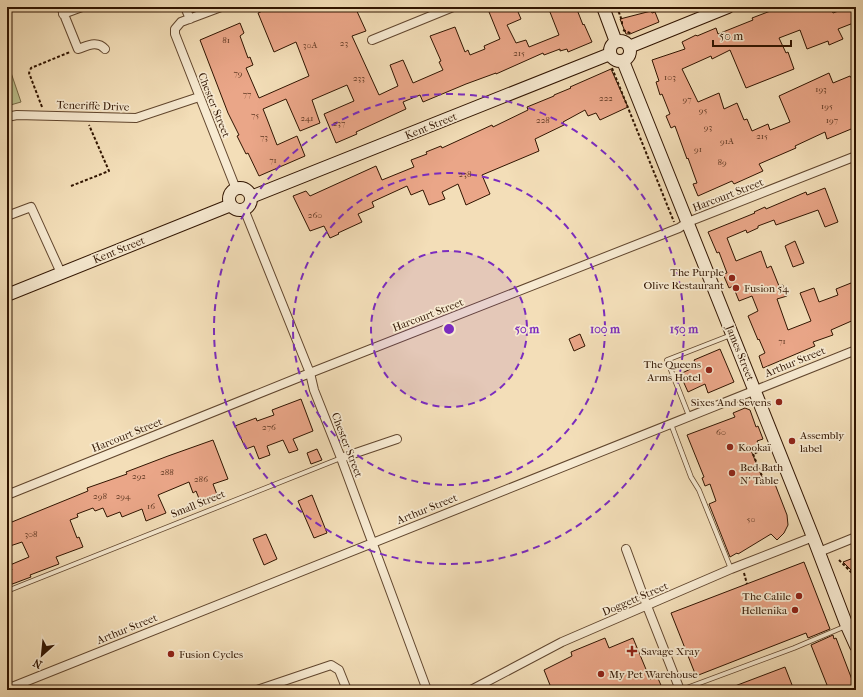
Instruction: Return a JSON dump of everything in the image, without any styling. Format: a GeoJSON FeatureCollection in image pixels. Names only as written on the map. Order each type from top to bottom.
{"type":"FeatureCollection","features":[{"type":"Feature","properties":{"kind":"street"},"geometry":{"type":"LineString","coordinates":[[82,7],[62,10],[78,49],[94,43],[102,45],[105,49]]}},
{"type":"Feature","properties":{"kind":"street"},"geometry":{"type":"LineString","coordinates":[[185,7],[190,19],[221,7]]}},
{"type":"Feature","properties":{"kind":"street"},"geometry":{"type":"LineString","coordinates":[[372,40],[453,7]]}},
{"type":"Feature","properties":{"kind":"street"},"geometry":{"type":"LineString","coordinates":[[603,7],[616,42]]}},
{"type":"Feature","properties":{"kind":"street"},"geometry":{"type":"LineString","coordinates":[[629,47],[728,7]]}},
{"type":"Feature","properties":{"kind":"street","name":"Chester Street"},"geometry":{"type":"LineString","coordinates":[[190,19],[181,22],[175,29],[176,41],[236,189]]}},
{"type":"Feature","properties":{"kind":"street"},"geometry":{"type":"LineString","coordinates":[[616,42],[624,42],[629,47],[630,54],[623,61],[615,60],[610,54],[610,47],[616,42]]}},
{"type":"Feature","properties":{"kind":"street","name":"Kent Street"},"geometry":{"type":"LineString","coordinates":[[251,198],[610,54]]}},
{"type":"Feature","properties":{"kind":"street","name":"James Street"},"geometry":{"type":"LineString","coordinates":[[623,61],[856,646]]}},
{"type":"Feature","properties":{"kind":"street","name":"Teneriffe Drive"},"geometry":{"type":"LineString","coordinates":[[7,117],[18,115],[45,115],[136,118],[199,97]]}},
{"type":"Feature","properties":{"kind":"street","name":"Harcourt Street"},"geometry":{"type":"LineString","coordinates":[[7,494],[677,229],[688,222],[856,156]]}},
{"type":"Feature","properties":{"kind":"street"},"geometry":{"type":"LineString","coordinates":[[236,189],[246,189],[251,198],[250,205],[244,209],[237,209],[231,205],[229,199],[231,193],[236,189]]}},
{"type":"Feature","properties":{"kind":"street","name":"Kent Street"},"geometry":{"type":"LineString","coordinates":[[7,295],[231,205]]}},
{"type":"Feature","properties":{"kind":"street"},"geometry":{"type":"LineString","coordinates":[[7,216],[31,207],[61,273]]}},
{"type":"Feature","properties":{"kind":"street","name":"Chester Street"},"geometry":{"type":"LineString","coordinates":[[244,209],[310,373],[314,390],[373,542],[427,690]]}},
{"type":"Feature","properties":{"kind":"street","name":"Arthur Street"},"geometry":{"type":"LineString","coordinates":[[7,689],[856,350]]}},
{"type":"Feature","properties":{"kind":"street","name":"Small Street"},"geometry":{"type":"LineString","coordinates":[[341,458],[397,439]]}},
{"type":"Feature","properties":{"kind":"street","name":"Doggett Street"},"geometry":{"type":"LineString","coordinates":[[471,690],[562,642],[731,569],[813,537]]}},
{"type":"Feature","properties":{"kind":"street"},"geometry":{"type":"LineString","coordinates":[[819,552],[856,537]]}},
{"type":"Feature","properties":{"kind":"street"},"geometry":{"type":"LineString","coordinates":[[626,549],[681,690]]}},
{"type":"Feature","properties":{"kind":"street"},"geometry":{"type":"LineString","coordinates":[[257,690],[330,665],[339,670],[347,690]]}},
{"type":"Feature","properties":{"kind":"lane"},"geometry":{"type":"LineString","coordinates":[[689,417],[667,360],[732,334]]}},
{"type":"Feature","properties":{"kind":"lane"},"geometry":{"type":"LineString","coordinates":[[671,424],[691,477],[699,490],[731,569]]}},
{"type":"Feature","properties":{"kind":"lane","name":"Small Street"},"geometry":{"type":"LineString","coordinates":[[7,591],[341,458]]}},
{"type":"Feature","properties":{"kind":"lane"},"geometry":{"type":"LineString","coordinates":[[681,690],[794,648],[847,626]]}},
{"type":"Feature","properties":{"kind":"path"},"geometry":{"type":"LineString","coordinates":[[617,7],[622,21],[621,29],[633,35]]}},
{"type":"Feature","properties":{"kind":"path"},"geometry":{"type":"LineString","coordinates":[[45,115],[28,73],[31,68],[78,49]]}},
{"type":"Feature","properties":{"kind":"path"},"geometry":{"type":"LineString","coordinates":[[71,186],[109,171],[85,116]]}},
{"type":"Feature","properties":{"kind":"path"},"geometry":{"type":"LineString","coordinates":[[762,450],[753,454],[758,470],[764,481],[773,477]]}},
{"type":"Feature","properties":{"kind":"path"},"geometry":{"type":"LineString","coordinates":[[758,470],[769,466]]}},
{"type":"Feature","properties":{"kind":"path"},"geometry":{"type":"LineString","coordinates":[[839,560],[856,577]]}},
{"type":"Feature","properties":{"kind":"path"},"geometry":{"type":"LineString","coordinates":[[856,605],[853,607],[856,613]]}},
{"type":"Feature","properties":{"kind":"green space"},"geometry":{"type":"Polygon","coordinates":[[[7,61],[21,102],[7,106],[7,61]]]}},
{"type":"Feature","properties":{"kind":"building"},"geometry":{"type":"Polygon","coordinates":[[[272,7],[355,7],[366,31],[352,36],[379,95],[398,86],[390,65],[403,60],[413,83],[443,70],[439,62],[441,61],[430,36],[455,27],[465,52],[468,50],[470,55],[485,49],[484,46],[500,39],[487,7],[516,7],[521,19],[507,25],[516,43],[526,40],[529,47],[559,35],[548,7],[576,7],[592,42],[568,52],[567,49],[560,51],[560,49],[544,55],[543,53],[496,74],[466,84],[423,102],[420,95],[403,102],[406,109],[336,143],[324,114],[354,101],[347,85],[312,100],[320,123],[300,131],[286,99],[263,109],[277,145],[297,136],[305,156],[259,176],[248,153],[246,154],[237,136],[239,135],[228,113],[200,40],[240,23],[244,33],[240,36],[248,58],[250,57],[253,65],[246,68],[259,98],[309,76],[296,42],[274,52],[258,13],[272,7]]]}},
{"type":"Feature","properties":{"kind":"building"},"geometry":{"type":"Polygon","coordinates":[[[781,7],[830,7],[833,13],[849,7],[856,7],[856,22],[838,29],[843,39],[829,45],[828,41],[807,49],[800,30],[779,38],[786,53],[788,52],[794,69],[746,88],[730,50],[712,59],[711,56],[682,69],[698,102],[719,93],[724,109],[737,103],[744,120],[747,119],[752,131],[768,124],[770,130],[790,122],[779,96],[829,73],[833,83],[850,76],[852,79],[856,78],[856,127],[827,139],[825,132],[795,146],[796,148],[759,164],[763,171],[734,184],[732,181],[698,196],[693,184],[697,183],[688,158],[687,159],[675,126],[671,128],[666,116],[670,114],[662,94],[660,95],[656,82],[659,81],[652,60],[685,49],[682,42],[696,35],[697,36],[716,28],[718,34],[753,20],[752,18],[781,7]]]}},
{"type":"Feature","properties":{"kind":"building"},"geometry":{"type":"Polygon","coordinates":[[[651,11],[652,13],[655,12],[659,22],[630,34],[626,34],[620,19],[651,11]]]}},
{"type":"Feature","properties":{"kind":"building"},"geometry":{"type":"Polygon","coordinates":[[[611,69],[628,107],[600,120],[596,113],[588,116],[585,110],[563,122],[564,125],[535,139],[539,151],[482,175],[490,194],[466,205],[458,184],[442,192],[445,199],[429,205],[423,190],[411,195],[407,186],[372,202],[374,207],[358,214],[362,222],[330,238],[324,226],[310,231],[293,196],[306,191],[310,196],[376,166],[382,180],[414,167],[411,160],[427,154],[426,152],[441,146],[442,148],[492,125],[493,127],[528,110],[527,107],[611,69]]]}},
{"type":"Feature","properties":{"kind":"building"},"geometry":{"type":"Polygon","coordinates":[[[825,188],[838,222],[825,227],[818,210],[776,225],[774,220],[758,226],[758,228],[747,233],[746,230],[727,238],[736,261],[761,251],[767,268],[771,266],[779,286],[783,285],[787,296],[777,299],[788,330],[811,321],[800,293],[814,288],[819,302],[838,295],[836,289],[856,281],[856,319],[831,330],[833,335],[813,342],[815,346],[763,368],[759,356],[765,353],[748,316],[758,311],[752,296],[739,301],[733,286],[729,288],[723,274],[727,273],[719,252],[717,253],[708,232],[755,213],[754,212],[765,207],[766,209],[806,192],[807,195],[825,188]]]}},
{"type":"Feature","properties":{"kind":"building"},"geometry":{"type":"Polygon","coordinates":[[[795,241],[804,263],[793,267],[785,246],[795,241]]]}},
{"type":"Feature","properties":{"kind":"building"},"geometry":{"type":"Polygon","coordinates":[[[580,334],[585,346],[574,351],[569,339],[580,334]]]}},
{"type":"Feature","properties":{"kind":"building","name":"The Queens Arms Hotel"},"geometry":{"type":"Polygon","coordinates":[[[720,349],[734,382],[708,393],[705,384],[688,392],[680,374],[697,366],[694,360],[720,349]]]}},
{"type":"Feature","properties":{"kind":"building"},"geometry":{"type":"Polygon","coordinates":[[[301,399],[313,431],[293,439],[298,450],[289,453],[283,440],[267,446],[270,455],[259,459],[254,446],[246,449],[235,426],[256,418],[257,421],[274,415],[272,410],[301,399]]]}},
{"type":"Feature","properties":{"kind":"building"},"geometry":{"type":"Polygon","coordinates":[[[745,408],[750,410],[756,427],[758,426],[763,439],[757,441],[759,445],[750,448],[764,482],[773,479],[787,515],[788,525],[784,533],[777,540],[771,534],[738,554],[737,553],[730,557],[709,504],[716,501],[710,484],[705,486],[702,478],[704,477],[687,435],[735,417],[733,413],[745,408]]]}},
{"type":"Feature","properties":{"kind":"building"},"geometry":{"type":"Polygon","coordinates":[[[213,440],[228,479],[213,484],[219,500],[202,506],[196,491],[193,493],[189,482],[158,495],[166,513],[146,521],[142,509],[122,517],[120,512],[107,517],[103,508],[95,511],[93,508],[77,514],[78,517],[70,520],[77,538],[79,537],[83,547],[56,557],[59,564],[7,586],[7,572],[12,570],[10,565],[29,557],[22,542],[7,547],[7,524],[88,491],[87,488],[127,474],[126,472],[213,440]]]}},
{"type":"Feature","properties":{"kind":"building"},"geometry":{"type":"Polygon","coordinates":[[[317,449],[322,460],[311,464],[307,453],[317,449]]]}},
{"type":"Feature","properties":{"kind":"building"},"geometry":{"type":"Polygon","coordinates":[[[312,495],[327,533],[314,538],[298,501],[312,495]]]}},
{"type":"Feature","properties":{"kind":"building"},"geometry":{"type":"Polygon","coordinates":[[[266,534],[277,559],[264,565],[253,539],[266,534]]]}},
{"type":"Feature","properties":{"kind":"building"},"geometry":{"type":"Polygon","coordinates":[[[856,557],[856,575],[843,562],[856,557]]]}},
{"type":"Feature","properties":{"kind":"building","name":"The Calile"},"geometry":{"type":"Polygon","coordinates":[[[804,562],[830,629],[808,638],[806,633],[696,676],[671,613],[804,562]]]}},
{"type":"Feature","properties":{"kind":"building"},"geometry":{"type":"Polygon","coordinates":[[[833,635],[834,639],[836,638],[856,690],[829,690],[811,645],[833,635]]]}},
{"type":"Feature","properties":{"kind":"building"},"geometry":{"type":"Polygon","coordinates":[[[605,638],[609,648],[633,638],[650,679],[657,676],[663,690],[552,690],[544,670],[572,656],[571,652],[605,638]]]}},
{"type":"Feature","properties":{"kind":"building"},"geometry":{"type":"Polygon","coordinates":[[[785,667],[794,690],[727,690],[727,689],[785,667]]]}},
{"type":"Feature","properties":{"kind":"place","name":"The Purple Olive Restaurant"},"geometry":{"type":"Point","coordinates":[732,278]}},
{"type":"Feature","properties":{"kind":"place","name":"Fusion 54"},"geometry":{"type":"Point","coordinates":[736,288]}},
{"type":"Feature","properties":{"kind":"place","name":"The Queens Arms Hotel"},"geometry":{"type":"Point","coordinates":[709,370]}},
{"type":"Feature","properties":{"kind":"place","name":"Sixes And Sevens"},"geometry":{"type":"Point","coordinates":[779,402]}},
{"type":"Feature","properties":{"kind":"place","name":"Assembly label"},"geometry":{"type":"Point","coordinates":[792,441]}},
{"type":"Feature","properties":{"kind":"place","name":"Kookaï"},"geometry":{"type":"Point","coordinates":[730,447]}},
{"type":"Feature","properties":{"kind":"place","name":"Bed Bath N' Table"},"geometry":{"type":"Point","coordinates":[732,473]}},
{"type":"Feature","properties":{"kind":"place","name":"The Calile"},"geometry":{"type":"Point","coordinates":[799,596]}},
{"type":"Feature","properties":{"kind":"place","name":"Hellenika"},"geometry":{"type":"Point","coordinates":[795,610]}},
{"type":"Feature","properties":{"kind":"place","name":"Savage Xray"},"geometry":{"type":"Point","coordinates":[632,651]}},
{"type":"Feature","properties":{"kind":"place","name":"Fusion Cycles"},"geometry":{"type":"Point","coordinates":[171,654]}},
{"type":"Feature","properties":{"kind":"place","name":"My Pet Warehouse"},"geometry":{"type":"Point","coordinates":[601,674]}}]}
